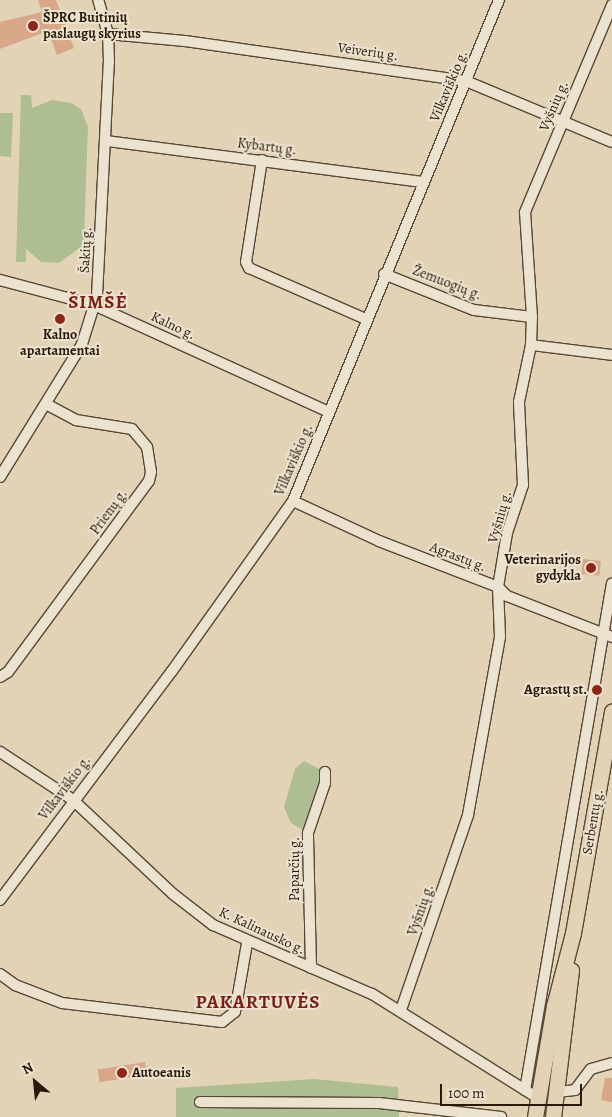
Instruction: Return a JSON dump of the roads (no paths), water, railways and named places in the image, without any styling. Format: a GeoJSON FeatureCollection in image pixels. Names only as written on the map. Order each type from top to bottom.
{"type":"FeatureCollection","features":[{"type":"Feature","properties":{"kind":"main road","name":"Serbentų g."},"geometry":{"type":"LineString","coordinates":[[553,1117],[573,934],[612,711]]}},
{"type":"Feature","properties":{"kind":"main road","name":"Serbentų g."},"geometry":{"type":"LineString","coordinates":[[535,1117],[554,1006],[573,934]]}},
{"type":"Feature","properties":{"kind":"street","name":"Šakių g."},"geometry":{"type":"LineString","coordinates":[[0,477],[82,344],[94,305],[107,141],[108,34],[98,0]]}},
{"type":"Feature","properties":{"kind":"street","name":"Vilkaviškio g."},"geometry":{"type":"LineString","coordinates":[[0,900],[73,800],[172,671],[293,501],[384,274],[499,0]]}},
{"type":"Feature","properties":{"kind":"street","name":"Vyšnių g."},"geometry":{"type":"LineString","coordinates":[[401,1010],[468,815],[500,636],[498,587],[507,533],[523,485],[519,402],[531,345],[532,317],[525,212],[612,5]]}},
{"type":"Feature","properties":{"kind":"street","name":"Veiverių g."},"geometry":{"type":"LineString","coordinates":[[108,34],[194,42],[466,81],[612,142]]}},
{"type":"Feature","properties":{"kind":"street","name":"Kybartų g."},"geometry":{"type":"LineString","coordinates":[[107,141],[423,182]]}},
{"type":"Feature","properties":{"kind":"street"},"geometry":{"type":"LineString","coordinates":[[262,160],[246,262],[249,268],[366,319]]}},
{"type":"Feature","properties":{"kind":"street","name":"Žemuogių g."},"geometry":{"type":"LineString","coordinates":[[384,274],[474,310],[532,317]]}},
{"type":"Feature","properties":{"kind":"street","name":"Kalno g."},"geometry":{"type":"LineString","coordinates":[[0,280],[94,305],[329,412]]}},
{"type":"Feature","properties":{"kind":"street"},"geometry":{"type":"LineString","coordinates":[[531,345],[612,355]]}},
{"type":"Feature","properties":{"kind":"street","name":"Prienų g."},"geometry":{"type":"LineString","coordinates":[[0,677],[8,672],[149,481],[151,472],[148,447],[132,429],[76,420],[46,404]]}},
{"type":"Feature","properties":{"kind":"street","name":"Agrastų g."},"geometry":{"type":"LineString","coordinates":[[293,501],[379,541],[498,587],[508,596],[608,636]]}},
{"type":"Feature","properties":{"kind":"street"},"geometry":{"type":"LineString","coordinates":[[525,1090],[608,636],[612,583]]}},
{"type":"Feature","properties":{"kind":"street","name":"K. Kalinausko g."},"geometry":{"type":"LineString","coordinates":[[0,752],[73,800],[173,894],[213,925],[248,943],[310,968],[401,1010],[538,1098]]}},
{"type":"Feature","properties":{"kind":"street","name":"Paparčių g."},"geometry":{"type":"LineString","coordinates":[[310,968],[308,832],[325,783],[325,772]]}},
{"type":"Feature","properties":{"kind":"street"},"geometry":{"type":"LineString","coordinates":[[0,974],[14,985],[62,1003],[222,1022],[235,1012],[248,943]]}},
{"type":"Feature","properties":{"kind":"street"},"geometry":{"type":"LineString","coordinates":[[557,1092],[575,1090],[591,1069],[612,1063]]}},
{"type":"Feature","properties":{"kind":"street"},"geometry":{"type":"LineString","coordinates":[[200,1102],[379,1103],[501,1117]]}},
{"type":"Feature","properties":{"kind":"place","name":"ŠPRC Buitinių paslaugų skyrius"},"geometry":{"type":"Point","coordinates":[33,26]}},
{"type":"Feature","properties":{"kind":"place","name":"Kalno apartamentai"},"geometry":{"type":"Point","coordinates":[60,319]}},
{"type":"Feature","properties":{"kind":"place","name":"Veterinarijos gydykla"},"geometry":{"type":"Point","coordinates":[591,568]}},
{"type":"Feature","properties":{"kind":"place","name":"Agrastų st."},"geometry":{"type":"Point","coordinates":[597,690]}},
{"type":"Feature","properties":{"kind":"place","name":"Autoeanis"},"geometry":{"type":"Point","coordinates":[122,1073]}},
{"type":"Feature","properties":{"kind":"district","name":"ŠIMŠĖ"},"geometry":{"type":"Point","coordinates":[98,303]}},
{"type":"Feature","properties":{"kind":"district","name":"PAKARTUVĖS"},"geometry":{"type":"Point","coordinates":[258,1003]}}]}
